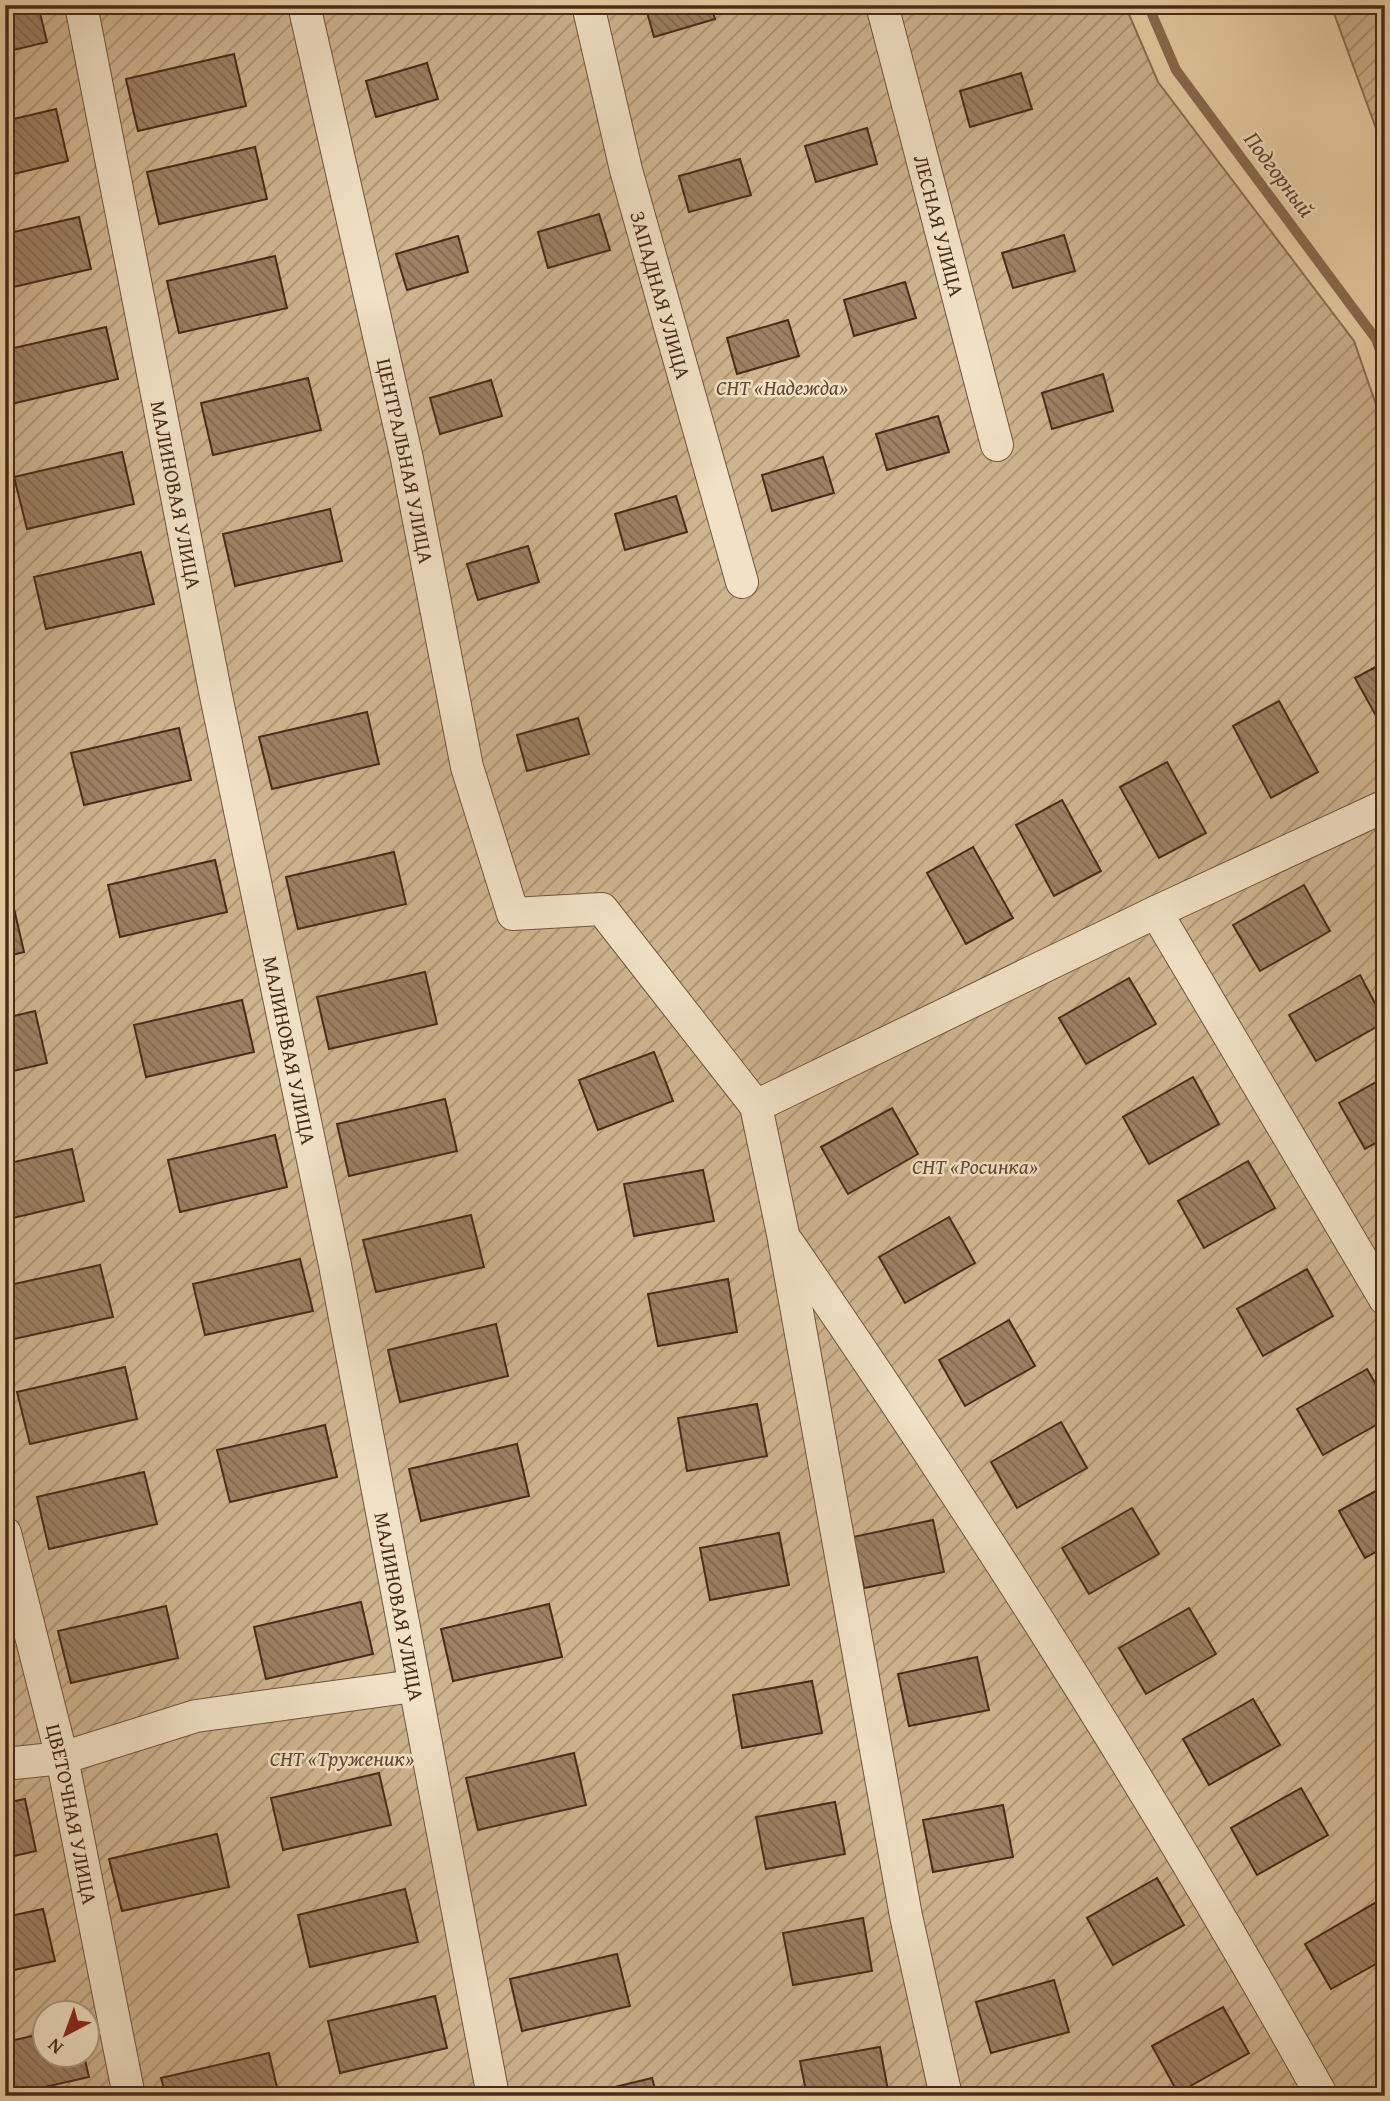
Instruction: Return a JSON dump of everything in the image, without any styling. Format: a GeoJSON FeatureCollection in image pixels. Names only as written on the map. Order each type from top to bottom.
{"type":"FeatureCollection","features":[{"type":"Feature","properties":{"kind":"street","name":"МАЛИНОВАЯ УЛИЦА"},"geometry":{"type":"LineString","coordinates":[[81,5],[215,691],[335,1265],[492,2096]]}},
{"type":"Feature","properties":{"kind":"street","name":"ЦЕНТРАЛЬНАЯ УЛИЦА"},"geometry":{"type":"LineString","coordinates":[[304,5],[407,459],[467,767],[513,914],[601,909],[756,1106]]}},
{"type":"Feature","properties":{"kind":"street","name":"ЗАПАДНАЯ УЛИЦА"},"geometry":{"type":"LineString","coordinates":[[588,5],[626,170],[742,582]]}},
{"type":"Feature","properties":{"kind":"street","name":"ЛЕСНАЯ УЛИЦА"},"geometry":{"type":"LineString","coordinates":[[882,5],[997,445]]}},
{"type":"Feature","properties":{"kind":"street"},"geometry":{"type":"LineString","coordinates":[[946,2096],[906,1916],[783,1234],[756,1106],[1156,912],[1385,806]]}},
{"type":"Feature","properties":{"kind":"street"},"geometry":{"type":"LineString","coordinates":[[1156,912],[1385,1299]]}},
{"type":"Feature","properties":{"kind":"street"},"geometry":{"type":"LineString","coordinates":[[783,1234],[874,1368],[1105,1725],[1322,2096]]}},
{"type":"Feature","properties":{"kind":"street","name":"ЦВЕТОЧНАЯ УЛИЦА"},"geometry":{"type":"LineString","coordinates":[[5,1532],[62,1758],[129,2096]]}},
{"type":"Feature","properties":{"kind":"street"},"geometry":{"type":"LineString","coordinates":[[5,1764],[62,1758],[196,1716],[414,1686]]}},
{"type":"Feature","properties":{"kind":"green space"},"geometry":{"type":"Polygon","coordinates":[[[5,5],[1125,5],[1158,82],[1354,341],[1385,431],[1385,2096],[5,2096],[5,5]]]}},
{"type":"Feature","properties":{"kind":"green space"},"geometry":{"type":"Polygon","coordinates":[[[1331,5],[1385,5],[1385,153],[1331,5]]]}},
{"type":"Feature","properties":{"kind":"building"},"geometry":{"type":"Polygon","coordinates":[[[5,5],[38,5],[47,42],[5,52],[5,5]]]}},
{"type":"Feature","properties":{"kind":"building"},"geometry":{"type":"Polygon","coordinates":[[[645,5],[711,5],[715,19],[654,37],[645,5]]]}},
{"type":"Feature","properties":{"kind":"building"},"geometry":{"type":"Polygon","coordinates":[[[234,54],[246,106],[138,131],[126,79],[234,54]]]}},
{"type":"Feature","properties":{"kind":"building"},"geometry":{"type":"Polygon","coordinates":[[[427,63],[438,99],[376,117],[366,81],[427,63]]]}},
{"type":"Feature","properties":{"kind":"building"},"geometry":{"type":"Polygon","coordinates":[[[1021,73],[1032,109],[970,127],[960,91],[1021,73]]]}},
{"type":"Feature","properties":{"kind":"building"},"geometry":{"type":"Polygon","coordinates":[[[56,109],[68,161],[5,176],[5,121],[56,109]]]}},
{"type":"Feature","properties":{"kind":"building"},"geometry":{"type":"Polygon","coordinates":[[[867,128],[877,164],[816,182],[805,146],[867,128]]]}},
{"type":"Feature","properties":{"kind":"building"},"geometry":{"type":"Polygon","coordinates":[[[255,147],[267,199],[159,224],[147,172],[255,147]]]}},
{"type":"Feature","properties":{"kind":"building"},"geometry":{"type":"Polygon","coordinates":[[[740,159],[751,195],[689,212],[679,176],[740,159]]]}},
{"type":"Feature","properties":{"kind":"building"},"geometry":{"type":"Polygon","coordinates":[[[599,214],[610,250],[548,268],[538,232],[599,214]]]}},
{"type":"Feature","properties":{"kind":"building"},"geometry":{"type":"Polygon","coordinates":[[[79,217],[91,269],[5,289],[5,234],[79,217]]]}},
{"type":"Feature","properties":{"kind":"building"},"geometry":{"type":"Polygon","coordinates":[[[1064,235],[1075,271],[1013,288],[1002,253],[1064,235]]]}},
{"type":"Feature","properties":{"kind":"building"},"geometry":{"type":"Polygon","coordinates":[[[458,236],[468,272],[407,290],[396,254],[458,236]]]}},
{"type":"Feature","properties":{"kind":"building"},"geometry":{"type":"Polygon","coordinates":[[[275,256],[287,308],[179,333],[167,281],[275,256]]]}},
{"type":"Feature","properties":{"kind":"building"},"geometry":{"type":"Polygon","coordinates":[[[905,282],[916,318],[854,336],[844,300],[905,282]]]}},
{"type":"Feature","properties":{"kind":"building"},"geometry":{"type":"Polygon","coordinates":[[[788,320],[799,356],[737,374],[727,338],[788,320]]]}},
{"type":"Feature","properties":{"kind":"building"},"geometry":{"type":"Polygon","coordinates":[[[106,327],[118,379],[11,404],[5,381],[5,350],[106,327]]]}},
{"type":"Feature","properties":{"kind":"building"},"geometry":{"type":"Polygon","coordinates":[[[1103,374],[1113,411],[1052,429],[1042,393],[1103,374]]]}},
{"type":"Feature","properties":{"kind":"building"},"geometry":{"type":"Polygon","coordinates":[[[308,378],[321,430],[213,455],[201,403],[308,378]]]}},
{"type":"Feature","properties":{"kind":"building"},"geometry":{"type":"Polygon","coordinates":[[[491,380],[502,416],[440,434],[430,398],[491,380]]]}},
{"type":"Feature","properties":{"kind":"building"},"geometry":{"type":"Polygon","coordinates":[[[938,416],[949,452],[887,470],[876,434],[938,416]]]}},
{"type":"Feature","properties":{"kind":"building"},"geometry":{"type":"Polygon","coordinates":[[[122,452],[134,504],[27,529],[14,477],[122,452]]]}},
{"type":"Feature","properties":{"kind":"building"},"geometry":{"type":"Polygon","coordinates":[[[823,457],[834,493],[772,511],[762,475],[823,457]]]}},
{"type":"Feature","properties":{"kind":"building"},"geometry":{"type":"Polygon","coordinates":[[[676,496],[687,532],[625,550],[615,514],[676,496]]]}},
{"type":"Feature","properties":{"kind":"building"},"geometry":{"type":"Polygon","coordinates":[[[330,509],[342,561],[235,586],[223,534],[330,509]]]}},
{"type":"Feature","properties":{"kind":"building"},"geometry":{"type":"Polygon","coordinates":[[[528,546],[539,582],[478,600],[467,564],[528,546]]]}},
{"type":"Feature","properties":{"kind":"building"},"geometry":{"type":"Polygon","coordinates":[[[141,552],[154,604],[46,629],[34,577],[141,552]]]}},
{"type":"Feature","properties":{"kind":"building"},"geometry":{"type":"Polygon","coordinates":[[[1385,662],[1385,732],[1355,678],[1385,662]]]}},
{"type":"Feature","properties":{"kind":"building"},"geometry":{"type":"Polygon","coordinates":[[[1279,701],[1318,772],[1271,798],[1233,726],[1279,701]]]}},
{"type":"Feature","properties":{"kind":"building"},"geometry":{"type":"Polygon","coordinates":[[[367,712],[379,764],[272,789],[259,737],[367,712]]]}},
{"type":"Feature","properties":{"kind":"building"},"geometry":{"type":"Polygon","coordinates":[[[578,718],[589,754],[527,771],[517,735],[578,718]]]}},
{"type":"Feature","properties":{"kind":"building"},"geometry":{"type":"Polygon","coordinates":[[[179,728],[191,780],[84,805],[71,753],[179,728]]]}},
{"type":"Feature","properties":{"kind":"building"},"geometry":{"type":"Polygon","coordinates":[[[1167,762],[1206,833],[1159,858],[1120,787],[1167,762]]]}},
{"type":"Feature","properties":{"kind":"building"},"geometry":{"type":"Polygon","coordinates":[[[1062,800],[1101,871],[1054,896],[1016,825],[1062,800]]]}},
{"type":"Feature","properties":{"kind":"building"},"geometry":{"type":"Polygon","coordinates":[[[973,847],[1013,918],[966,944],[927,873],[973,847]]]}},
{"type":"Feature","properties":{"kind":"building"},"geometry":{"type":"Polygon","coordinates":[[[394,852],[406,904],[298,929],[286,877],[394,852]]]}},
{"type":"Feature","properties":{"kind":"building"},"geometry":{"type":"Polygon","coordinates":[[[215,860],[227,912],[120,937],[108,885],[215,860]]]}},
{"type":"Feature","properties":{"kind":"building"},"geometry":{"type":"Polygon","coordinates":[[[1304,885],[1330,931],[1260,971],[1233,925],[1304,885]]]}},
{"type":"Feature","properties":{"kind":"building"},"geometry":{"type":"Polygon","coordinates":[[[12,900],[24,952],[5,957],[5,902],[12,900]]]}},
{"type":"Feature","properties":{"kind":"building"},"geometry":{"type":"Polygon","coordinates":[[[425,972],[437,1024],[329,1049],[317,997],[425,972]]]}},
{"type":"Feature","properties":{"kind":"building"},"geometry":{"type":"Polygon","coordinates":[[[1360,975],[1385,1022],[1316,1061],[1289,1015],[1360,975]]]}},
{"type":"Feature","properties":{"kind":"building"},"geometry":{"type":"Polygon","coordinates":[[[1129,978],[1156,1024],[1086,1064],[1059,1018],[1129,978]]]}},
{"type":"Feature","properties":{"kind":"building"},"geometry":{"type":"Polygon","coordinates":[[[242,1000],[254,1052],[146,1077],[134,1025],[242,1000]]]}},
{"type":"Feature","properties":{"kind":"building"},"geometry":{"type":"Polygon","coordinates":[[[35,1011],[47,1063],[5,1073],[5,1018],[35,1011]]]}},
{"type":"Feature","properties":{"kind":"building"},"geometry":{"type":"Polygon","coordinates":[[[654,1052],[673,1101],[598,1130],[579,1080],[654,1052]]]}},
{"type":"Feature","properties":{"kind":"building"},"geometry":{"type":"Polygon","coordinates":[[[1193,1077],[1219,1124],[1149,1164],[1123,1117],[1193,1077]]]}},
{"type":"Feature","properties":{"kind":"building"},"geometry":{"type":"Polygon","coordinates":[[[1385,1077],[1385,1138],[1365,1149],[1339,1103],[1385,1077]]]}},
{"type":"Feature","properties":{"kind":"building"},"geometry":{"type":"Polygon","coordinates":[[[445,1099],[457,1151],[349,1176],[337,1124],[445,1099]]]}},
{"type":"Feature","properties":{"kind":"building"},"geometry":{"type":"Polygon","coordinates":[[[892,1108],[918,1154],[848,1194],[821,1147],[892,1108]]]}},
{"type":"Feature","properties":{"kind":"building"},"geometry":{"type":"Polygon","coordinates":[[[275,1135],[287,1187],[180,1212],[168,1160],[275,1135]]]}},
{"type":"Feature","properties":{"kind":"building"},"geometry":{"type":"Polygon","coordinates":[[[72,1149],[84,1201],[5,1220],[5,1164],[72,1149]]]}},
{"type":"Feature","properties":{"kind":"building"},"geometry":{"type":"Polygon","coordinates":[[[1248,1161],[1275,1208],[1204,1248],[1178,1201],[1248,1161]]]}},
{"type":"Feature","properties":{"kind":"building"},"geometry":{"type":"Polygon","coordinates":[[[703,1170],[714,1221],[634,1236],[624,1184],[703,1170]]]}},
{"type":"Feature","properties":{"kind":"building"},"geometry":{"type":"Polygon","coordinates":[[[471,1215],[484,1267],[376,1292],[363,1240],[471,1215]]]}},
{"type":"Feature","properties":{"kind":"building"},"geometry":{"type":"Polygon","coordinates":[[[949,1217],[975,1263],[905,1303],[879,1257],[949,1217]]]}},
{"type":"Feature","properties":{"kind":"building"},"geometry":{"type":"Polygon","coordinates":[[[300,1259],[313,1311],[205,1335],[193,1284],[300,1259]]]}},
{"type":"Feature","properties":{"kind":"building"},"geometry":{"type":"Polygon","coordinates":[[[100,1265],[113,1317],[5,1341],[5,1286],[100,1265]]]}},
{"type":"Feature","properties":{"kind":"building"},"geometry":{"type":"Polygon","coordinates":[[[1307,1269],[1333,1316],[1263,1356],[1237,1309],[1307,1269]]]}},
{"type":"Feature","properties":{"kind":"building"},"geometry":{"type":"Polygon","coordinates":[[[728,1279],[737,1332],[658,1346],[648,1294],[728,1279]]]}},
{"type":"Feature","properties":{"kind":"building"},"geometry":{"type":"Polygon","coordinates":[[[1009,1320],[1035,1366],[965,1406],[939,1360],[1009,1320]]]}},
{"type":"Feature","properties":{"kind":"building"},"geometry":{"type":"Polygon","coordinates":[[[496,1324],[508,1376],[400,1402],[388,1350],[496,1324]]]}},
{"type":"Feature","properties":{"kind":"building"},"geometry":{"type":"Polygon","coordinates":[[[125,1367],[137,1419],[30,1444],[17,1392],[125,1367]]]}},
{"type":"Feature","properties":{"kind":"building"},"geometry":{"type":"Polygon","coordinates":[[[1367,1369],[1385,1400],[1385,1420],[1323,1455],[1297,1409],[1367,1369]]]}},
{"type":"Feature","properties":{"kind":"building"},"geometry":{"type":"Polygon","coordinates":[[[757,1404],[767,1456],[687,1471],[678,1418],[757,1404]]]}},
{"type":"Feature","properties":{"kind":"building"},"geometry":{"type":"Polygon","coordinates":[[[1061,1422],[1087,1468],[1017,1508],[991,1462],[1061,1422]]]}},
{"type":"Feature","properties":{"kind":"building"},"geometry":{"type":"Polygon","coordinates":[[[325,1425],[337,1477],[230,1502],[217,1450],[325,1425]]]}},
{"type":"Feature","properties":{"kind":"building"},"geometry":{"type":"Polygon","coordinates":[[[517,1444],[529,1496],[421,1521],[409,1469],[517,1444]]]}},
{"type":"Feature","properties":{"kind":"building"},"geometry":{"type":"Polygon","coordinates":[[[144,1472],[157,1524],[49,1549],[37,1497],[144,1472]]]}},
{"type":"Feature","properties":{"kind":"building"},"geometry":{"type":"Polygon","coordinates":[[[1385,1486],[1385,1547],[1365,1558],[1339,1511],[1385,1486]]]}},
{"type":"Feature","properties":{"kind":"building"},"geometry":{"type":"Polygon","coordinates":[[[1132,1508],[1159,1554],[1089,1594],[1062,1548],[1132,1508]]]}},
{"type":"Feature","properties":{"kind":"building"},"geometry":{"type":"Polygon","coordinates":[[[933,1520],[944,1572],[864,1588],[853,1537],[933,1520]]]}},
{"type":"Feature","properties":{"kind":"building"},"geometry":{"type":"Polygon","coordinates":[[[779,1533],[789,1585],[710,1600],[700,1548],[779,1533]]]}},
{"type":"Feature","properties":{"kind":"building"},"geometry":{"type":"Polygon","coordinates":[[[361,1602],[373,1654],[266,1679],[254,1627],[361,1602]]]}},
{"type":"Feature","properties":{"kind":"building"},"geometry":{"type":"Polygon","coordinates":[[[549,1604],[562,1657],[453,1681],[441,1629],[549,1604]]]}},
{"type":"Feature","properties":{"kind":"building"},"geometry":{"type":"Polygon","coordinates":[[[166,1606],[178,1658],[71,1683],[58,1631],[166,1606]]]}},
{"type":"Feature","properties":{"kind":"building"},"geometry":{"type":"Polygon","coordinates":[[[1189,1608],[1216,1654],[1146,1694],[1119,1648],[1189,1608]]]}},
{"type":"Feature","properties":{"kind":"building"},"geometry":{"type":"Polygon","coordinates":[[[977,1657],[989,1710],[909,1726],[898,1674],[977,1657]]]}},
{"type":"Feature","properties":{"kind":"building"},"geometry":{"type":"Polygon","coordinates":[[[812,1681],[822,1733],[742,1748],[733,1695],[812,1681]]]}},
{"type":"Feature","properties":{"kind":"building"},"geometry":{"type":"Polygon","coordinates":[[[1253,1699],[1280,1745],[1209,1785],[1183,1739],[1253,1699]]]}},
{"type":"Feature","properties":{"kind":"building"},"geometry":{"type":"Polygon","coordinates":[[[574,1753],[586,1805],[478,1830],[466,1778],[574,1753]]]}},
{"type":"Feature","properties":{"kind":"building"},"geometry":{"type":"Polygon","coordinates":[[[379,1773],[391,1825],[283,1850],[271,1798],[379,1773]]]}},
{"type":"Feature","properties":{"kind":"building"},"geometry":{"type":"Polygon","coordinates":[[[1301,1788],[1328,1835],[1257,1875],[1231,1828],[1301,1788]]]}},
{"type":"Feature","properties":{"kind":"building"},"geometry":{"type":"Polygon","coordinates":[[[25,1799],[36,1851],[5,1858],[5,1803],[25,1799]]]}},
{"type":"Feature","properties":{"kind":"building"},"geometry":{"type":"Polygon","coordinates":[[[835,1802],[845,1854],[766,1869],[756,1817],[835,1802]]]}},
{"type":"Feature","properties":{"kind":"building"},"geometry":{"type":"Polygon","coordinates":[[[1003,1805],[1013,1857],[933,1872],[923,1820],[1003,1805]]]}},
{"type":"Feature","properties":{"kind":"building"},"geometry":{"type":"Polygon","coordinates":[[[217,1834],[229,1887],[122,1911],[109,1859],[217,1834]]]}},
{"type":"Feature","properties":{"kind":"building"},"geometry":{"type":"Polygon","coordinates":[[[1157,1878],[1184,1925],[1113,1965],[1087,1918],[1157,1878]]]}},
{"type":"Feature","properties":{"kind":"building"},"geometry":{"type":"Polygon","coordinates":[[[405,1889],[418,1942],[310,1967],[298,1915],[405,1889]]]}},
{"type":"Feature","properties":{"kind":"building"},"geometry":{"type":"Polygon","coordinates":[[[1375,1903],[1385,1921],[1385,1959],[1331,1989],[1305,1944],[1375,1903]]]}},
{"type":"Feature","properties":{"kind":"building"},"geometry":{"type":"Polygon","coordinates":[[[43,1909],[55,1961],[5,1972],[5,1917],[43,1909]]]}},
{"type":"Feature","properties":{"kind":"building"},"geometry":{"type":"Polygon","coordinates":[[[863,1918],[872,1971],[793,1985],[783,1933],[863,1918]]]}},
{"type":"Feature","properties":{"kind":"building"},"geometry":{"type":"Polygon","coordinates":[[[617,1954],[630,2006],[522,2031],[510,1979],[617,1954]]]}},
{"type":"Feature","properties":{"kind":"building"},"geometry":{"type":"Polygon","coordinates":[[[1054,1980],[1069,2032],[991,2053],[976,2002],[1054,1980]]]}},
{"type":"Feature","properties":{"kind":"building"},"geometry":{"type":"Polygon","coordinates":[[[435,1996],[447,2048],[340,2073],[328,2021],[435,1996]]]}},
{"type":"Feature","properties":{"kind":"building"},"geometry":{"type":"Polygon","coordinates":[[[1223,2007],[1249,2053],[1178,2093],[1152,2046],[1223,2007]]]}},
{"type":"Feature","properties":{"kind":"building"},"geometry":{"type":"Polygon","coordinates":[[[32,2036],[32,2070],[87,2070],[89,2077],[5,2096],[5,2042],[32,2036]]]}},
{"type":"Feature","properties":{"kind":"building"},"geometry":{"type":"Polygon","coordinates":[[[880,2047],[889,2096],[807,2096],[800,2061],[880,2047]]]}},
{"type":"Feature","properties":{"kind":"building"},"geometry":{"type":"Polygon","coordinates":[[[269,2053],[279,2096],[166,2096],[161,2078],[269,2053]]]}},
{"type":"Feature","properties":{"kind":"building"},"geometry":{"type":"Polygon","coordinates":[[[652,2078],[657,2096],[578,2096],[652,2078]]]}},
{"type":"Feature","properties":{"kind":"waterway","name":"Подгорный"},"geometry":{"type":"LineString","coordinates":[[1148,5],[1176,70],[1376,339],[1385,364]]}},
{"type":"Feature","properties":{"kind":"park label","name":"СНТ «Надежда»"},"geometry":{"type":"Point","coordinates":[782,387]}},
{"type":"Feature","properties":{"kind":"park label","name":"СНТ «Росинка»"},"geometry":{"type":"Point","coordinates":[975,1166]}},
{"type":"Feature","properties":{"kind":"park label","name":"СНТ «Труженик»"},"geometry":{"type":"Point","coordinates":[342,1758]}}]}
